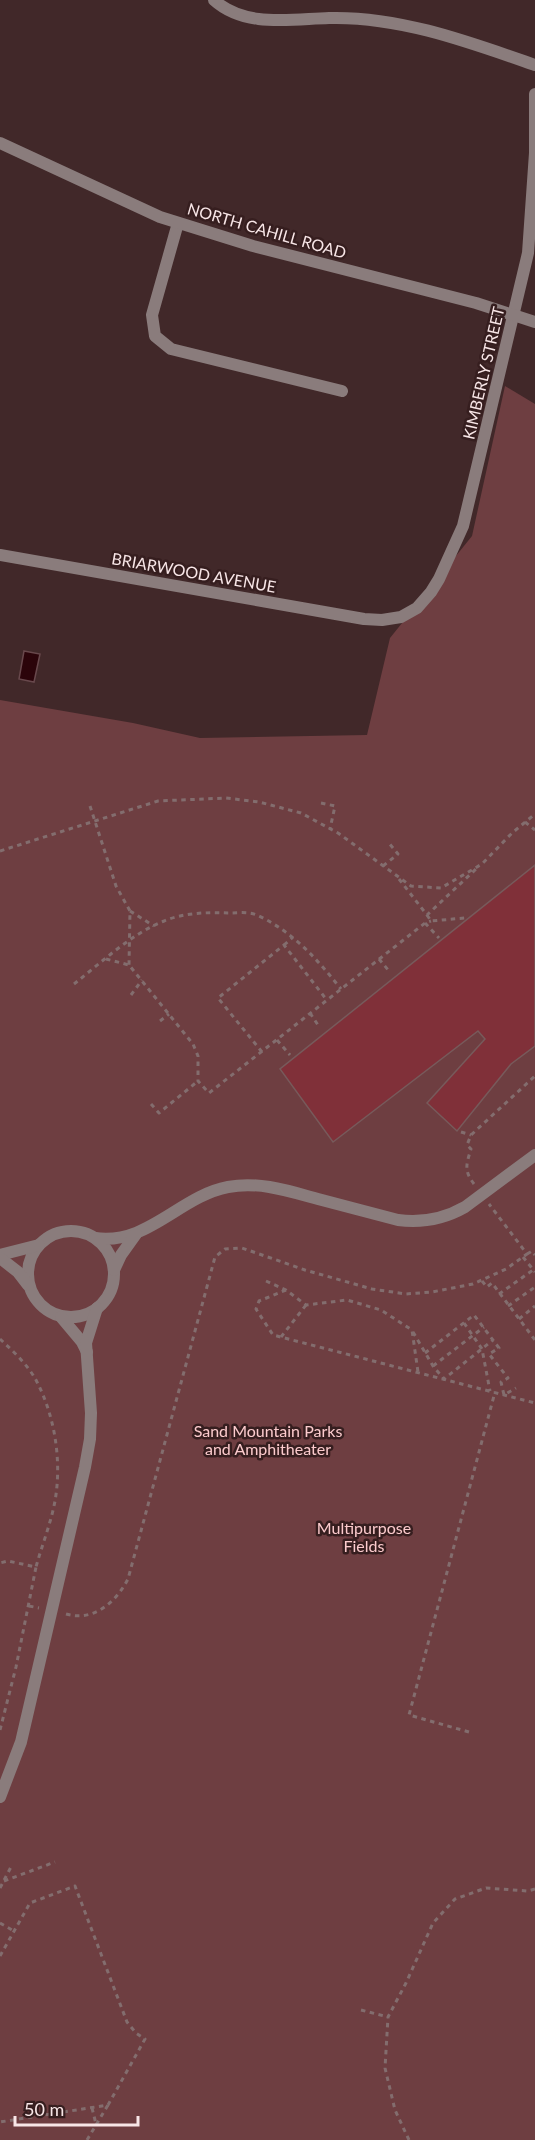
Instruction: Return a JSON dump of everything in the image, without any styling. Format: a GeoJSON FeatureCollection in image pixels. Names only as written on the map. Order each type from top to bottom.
{"type":"FeatureCollection","features":[{"type":"Feature","properties":{"kind":"street"},"geometry":{"type":"LineString","coordinates":[[214,0],[233,13],[273,21],[369,19],[483,47],[535,64]]}},
{"type":"Feature","properties":{"kind":"street","name":"KIMBERLY STREET"},"geometry":{"type":"LineString","coordinates":[[382,620],[400,617],[417,608],[431,592],[463,526],[528,253],[535,153],[535,94]]}},
{"type":"Feature","properties":{"kind":"street","name":"NORTH CAHILL ROAD"},"geometry":{"type":"LineString","coordinates":[[0,143],[160,217],[178,223],[253,246],[476,303],[535,321]]}},
{"type":"Feature","properties":{"kind":"street"},"geometry":{"type":"LineString","coordinates":[[178,223],[152,315],[156,336],[171,349],[342,391]]}},
{"type":"Feature","properties":{"kind":"street","name":"BRIARWOOD AVENUE"},"geometry":{"type":"LineString","coordinates":[[0,555],[364,619],[382,620]]}},
{"type":"Feature","properties":{"kind":"street"},"geometry":{"type":"LineString","coordinates":[[95,1238],[122,1239],[214,1191],[243,1185],[273,1187],[410,1221],[438,1218],[453,1214],[535,1155]]}},
{"type":"Feature","properties":{"kind":"street"},"geometry":{"type":"LineString","coordinates":[[0,1257],[18,1272],[38,1302],[48,1312],[62,1317],[75,1317],[97,1308],[109,1295],[114,1281],[114,1270],[108,1252],[95,1238],[72,1230],[57,1232],[44,1239],[34,1250],[28,1263],[29,1286]]}},
{"type":"Feature","properties":{"kind":"street"},"geometry":{"type":"LineString","coordinates":[[114,1270],[121,1255],[137,1233]]}},
{"type":"Feature","properties":{"kind":"street"},"geometry":{"type":"LineString","coordinates":[[0,1257],[39,1245]]}},
{"type":"Feature","properties":{"kind":"street"},"geometry":{"type":"LineString","coordinates":[[0,1797],[21,1742],[90,1439],[91,1388],[86,1342],[97,1308]]}},
{"type":"Feature","properties":{"kind":"street"},"geometry":{"type":"LineString","coordinates":[[62,1317],[87,1352]]}},
{"type":"Feature","properties":{"kind":"path"},"geometry":{"type":"LineString","coordinates":[[0,851],[158,801],[226,798],[259,802],[301,813],[330,829],[411,886],[441,888],[482,864]]}},
{"type":"Feature","properties":{"kind":"path"},"geometry":{"type":"LineString","coordinates":[[321,802],[335,806],[330,829]]}},
{"type":"Feature","properties":{"kind":"path"},"geometry":{"type":"LineString","coordinates":[[90,806],[116,886],[130,911],[154,926]]}},
{"type":"Feature","properties":{"kind":"path"},"geometry":{"type":"LineString","coordinates":[[427,915],[535,814]]}},
{"type":"Feature","properties":{"kind":"path"},"geometry":{"type":"LineString","coordinates":[[525,822],[535,830]]}},
{"type":"Feature","properties":{"kind":"path"},"geometry":{"type":"LineString","coordinates":[[383,866],[398,854],[388,842]]}},
{"type":"Feature","properties":{"kind":"path"},"geometry":{"type":"LineString","coordinates":[[397,876],[431,921]]}},
{"type":"Feature","properties":{"kind":"path"},"geometry":{"type":"LineString","coordinates":[[129,965],[130,911]]}},
{"type":"Feature","properties":{"kind":"path"},"geometry":{"type":"LineString","coordinates":[[74,984],[130,940],[154,926],[165,921],[206,912],[250,913],[260,916],[293,937],[315,956],[341,988]]}},
{"type":"Feature","properties":{"kind":"path"},"geometry":{"type":"LineString","coordinates":[[106,959],[129,965],[193,1044],[198,1056],[198,1081],[209,1093],[425,923],[465,918]]}},
{"type":"Feature","properties":{"kind":"path"},"geometry":{"type":"LineString","coordinates":[[425,923],[439,939]]}},
{"type":"Feature","properties":{"kind":"path"},"geometry":{"type":"LineString","coordinates":[[262,1052],[218,998],[293,937]]}},
{"type":"Feature","properties":{"kind":"path"},"geometry":{"type":"LineString","coordinates":[[284,945],[327,999]]}},
{"type":"Feature","properties":{"kind":"path"},"geometry":{"type":"LineString","coordinates":[[379,959],[389,971]]}},
{"type":"Feature","properties":{"kind":"path"},"geometry":{"type":"LineString","coordinates":[[131,995],[142,980]]}},
{"type":"Feature","properties":{"kind":"path"},"geometry":{"type":"LineString","coordinates":[[310,1013],[318,1025]]}},
{"type":"Feature","properties":{"kind":"path"},"geometry":{"type":"LineString","coordinates":[[160,1021],[169,1014]]}},
{"type":"Feature","properties":{"kind":"path"},"geometry":{"type":"LineString","coordinates":[[277,1040],[290,1055]]}},
{"type":"Feature","properties":{"kind":"path"},"geometry":{"type":"LineString","coordinates":[[528,1254],[467,1174],[471,1149],[467,1145],[471,1135],[533,1078],[535,1084]]}},
{"type":"Feature","properties":{"kind":"path"},"geometry":{"type":"LineString","coordinates":[[151,1104],[159,1113],[198,1081]]}},
{"type":"Feature","properties":{"kind":"path"},"geometry":{"type":"LineString","coordinates":[[461,1132],[471,1135]]}},
{"type":"Feature","properties":{"kind":"path"},"geometry":{"type":"LineString","coordinates":[[29,1606],[73,1616],[86,1615],[108,1606],[122,1592],[128,1579],[169,1432],[203,1296],[215,1257],[225,1249],[242,1248],[305,1270],[372,1288],[406,1294],[458,1289],[482,1281],[534,1251]]}},
{"type":"Feature","properties":{"kind":"path"},"geometry":{"type":"LineString","coordinates":[[499,1294],[534,1271],[523,1257]]}},
{"type":"Feature","properties":{"kind":"path"},"geometry":{"type":"LineString","coordinates":[[267,1281],[286,1290],[306,1305],[347,1300],[381,1310],[412,1330],[433,1366],[444,1379]]}},
{"type":"Feature","properties":{"kind":"path"},"geometry":{"type":"LineString","coordinates":[[482,1281],[487,1287],[492,1283],[535,1340]]}},
{"type":"Feature","properties":{"kind":"path"},"geometry":{"type":"LineString","coordinates":[[508,1306],[535,1287]]}},
{"type":"Feature","properties":{"kind":"path"},"geometry":{"type":"LineString","coordinates":[[286,1290],[260,1301],[256,1309],[273,1335],[535,1403]]}},
{"type":"Feature","properties":{"kind":"path"},"geometry":{"type":"LineString","coordinates":[[281,1336],[306,1305]]}},
{"type":"Feature","properties":{"kind":"path"},"geometry":{"type":"LineString","coordinates":[[519,1319],[535,1306]]}},
{"type":"Feature","properties":{"kind":"path"},"geometry":{"type":"LineString","coordinates":[[425,1353],[474,1315],[499,1348],[489,1354],[508,1378],[501,1382],[504,1395]]}},
{"type":"Feature","properties":{"kind":"path"},"geometry":{"type":"LineString","coordinates":[[464,1323],[482,1349],[493,1392],[409,1715],[469,1732]]}},
{"type":"Feature","properties":{"kind":"path"},"geometry":{"type":"LineString","coordinates":[[433,1366],[484,1327]]}},
{"type":"Feature","properties":{"kind":"path"},"geometry":{"type":"LineString","coordinates":[[412,1330],[418,1372]]}},
{"type":"Feature","properties":{"kind":"path"},"geometry":{"type":"LineString","coordinates":[[0,1338],[20,1358],[36,1380],[48,1409],[56,1441],[58,1476],[55,1503],[36,1567],[16,1666],[0,1730]]}},
{"type":"Feature","properties":{"kind":"path"},"geometry":{"type":"LineString","coordinates":[[444,1379],[493,1340]]}},
{"type":"Feature","properties":{"kind":"path"},"geometry":{"type":"LineString","coordinates":[[504,1395],[516,1388]]}},
{"type":"Feature","properties":{"kind":"path"},"geometry":{"type":"LineString","coordinates":[[0,1561],[36,1567]]}},
{"type":"Feature","properties":{"kind":"path"},"geometry":{"type":"LineString","coordinates":[[4,1881],[56,1862]]}},
{"type":"Feature","properties":{"kind":"path"},"geometry":{"type":"LineString","coordinates":[[0,1888],[11,1867]]}},
{"type":"Feature","properties":{"kind":"path"},"geometry":{"type":"LineString","coordinates":[[0,1956],[30,1903],[75,1886],[127,2022],[136,2033],[145,2039],[87,2140]]}},
{"type":"Feature","properties":{"kind":"path"},"geometry":{"type":"LineString","coordinates":[[409,2140],[396,2110],[385,2068],[388,2017],[433,1923],[455,1899],[486,1888],[528,1891],[535,1889]]}},
{"type":"Feature","properties":{"kind":"path"},"geometry":{"type":"LineString","coordinates":[[0,1923],[14,1931]]}},
{"type":"Feature","properties":{"kind":"path"},"geometry":{"type":"LineString","coordinates":[[361,2010],[388,2017]]}},
{"type":"Feature","properties":{"kind":"path"},"geometry":{"type":"LineString","coordinates":[[0,2122],[108,2105]]}},
{"type":"Feature","properties":{"kind":"path"},"geometry":{"type":"LineString","coordinates":[[92,2108],[96,2125]]}},
{"type":"Feature","properties":{"kind":"green space","name":"Sand Mountain Parks and Amphitheater"},"geometry":{"type":"Polygon","coordinates":[[[505,386],[535,404],[535,2140],[0,2140],[0,700],[133,723],[200,738],[367,735],[390,638],[472,536],[505,386]]]}},
{"type":"Feature","properties":{"kind":"shaded area"},"geometry":{"type":"Polygon","coordinates":[[[24,651],[40,654],[34,682],[19,679],[24,651]]]}},
{"type":"Feature","properties":{"kind":"building"},"geometry":{"type":"Polygon","coordinates":[[[535,865],[535,1046],[511,1064],[457,1131],[427,1103],[485,1039],[478,1031],[333,1142],[280,1069],[535,865]]]}},
{"type":"Feature","properties":{"kind":"park label","name":"Multipurpose Fields"},"geometry":{"type":"Point","coordinates":[364,1536]}}]}
